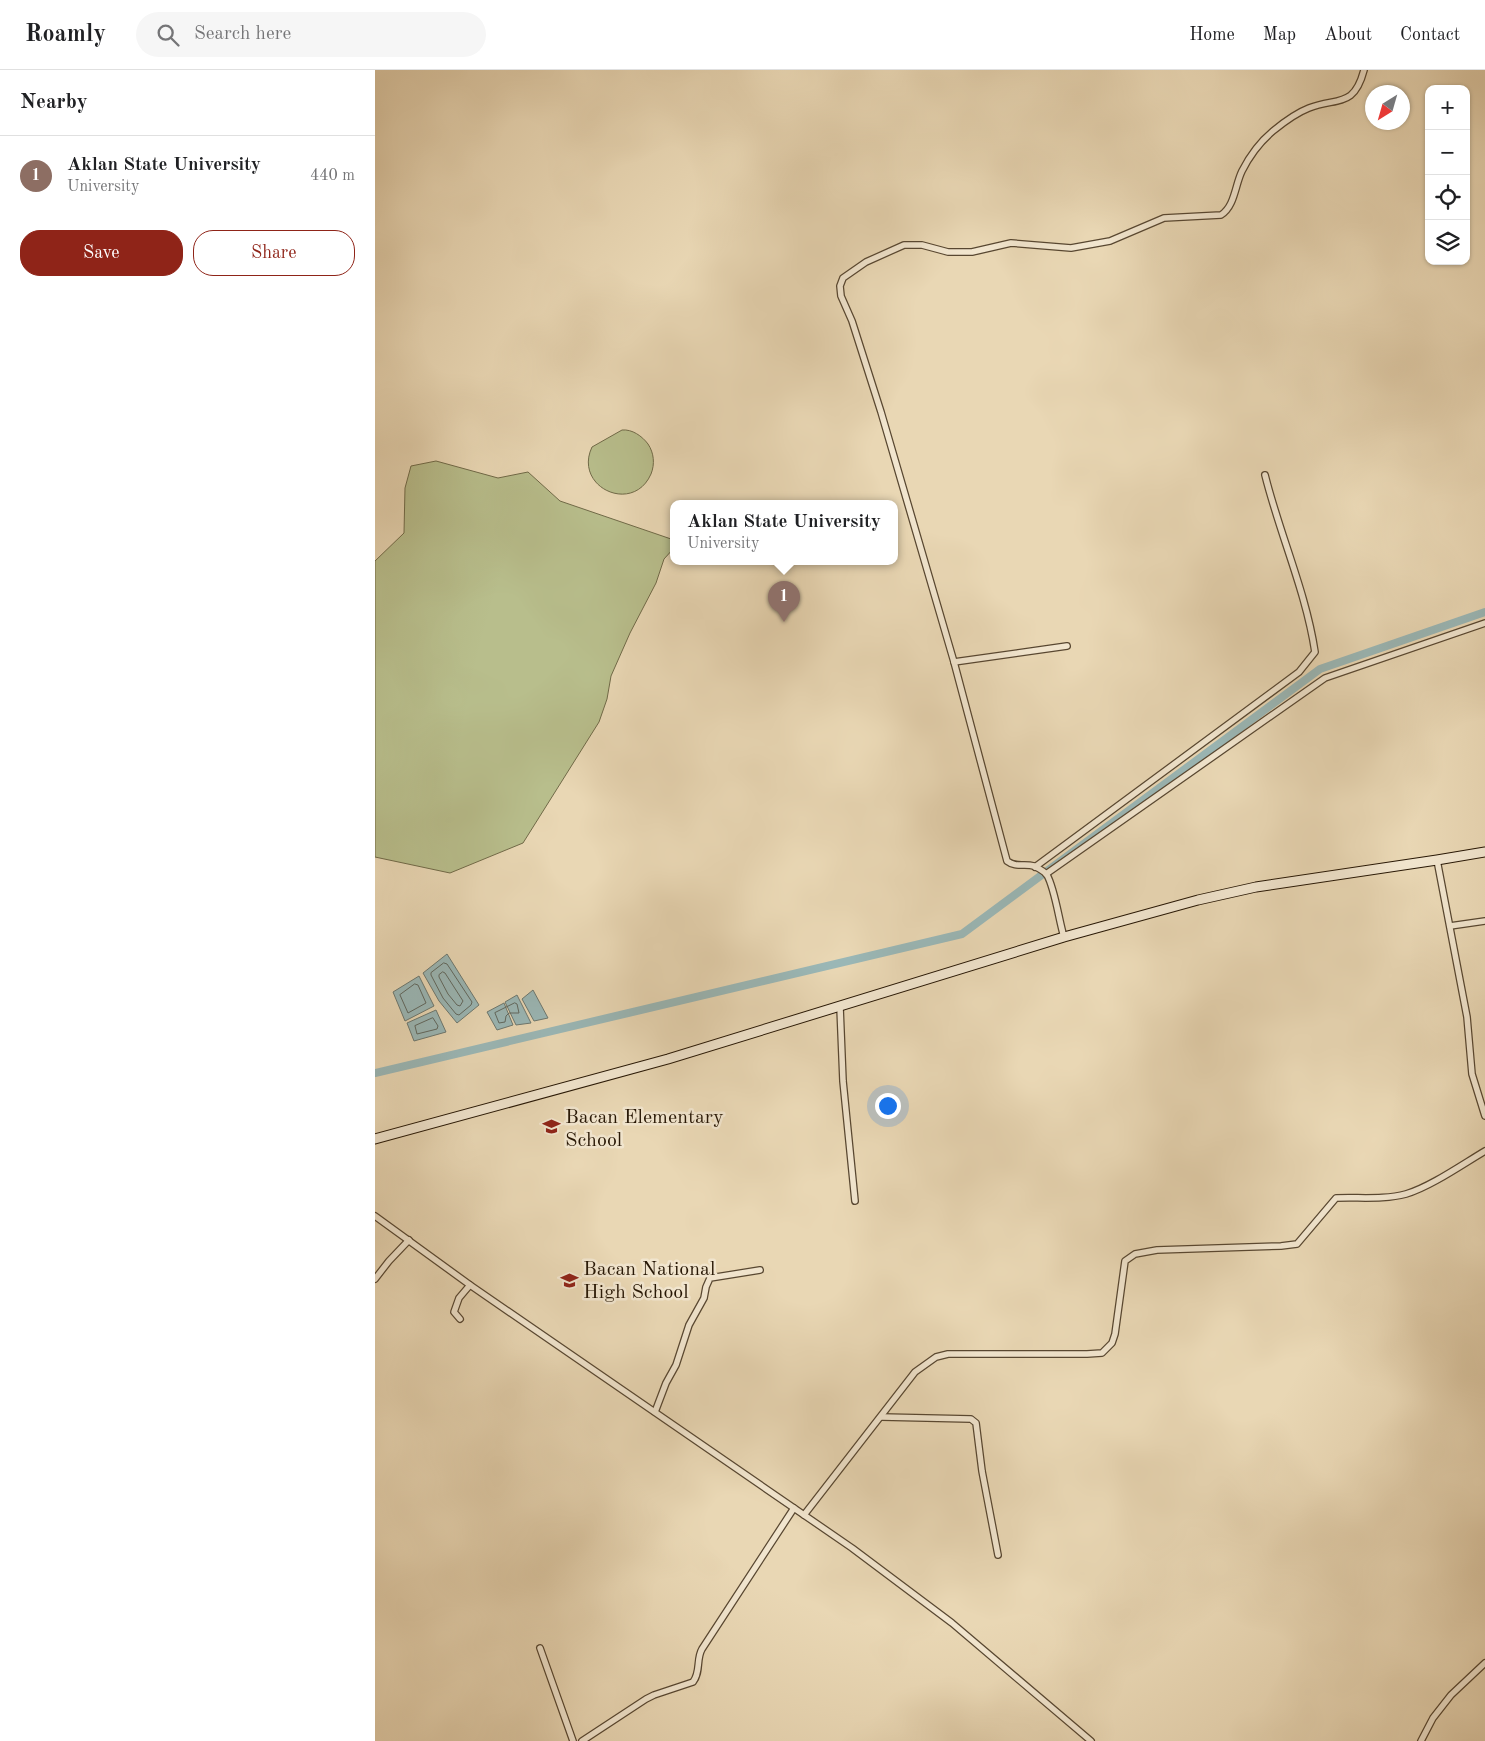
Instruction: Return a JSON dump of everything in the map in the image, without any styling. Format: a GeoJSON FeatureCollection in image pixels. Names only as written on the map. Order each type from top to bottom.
{"type":"FeatureCollection","features":[{"type":"Feature","properties":{"kind":"main road"},"geometry":{"type":"LineString","coordinates":[[375,1139],[668,1060],[1063,937],[1198,900],[1256,887],[1485,852]]}},
{"type":"Feature","properties":{"kind":"street"},"geometry":{"type":"LineString","coordinates":[[1063,937],[1051,884],[1044,873],[1035,867],[1012,865],[1007,861],[954,662],[881,412],[852,321],[841,296],[840,286],[843,278],[866,262],[904,245],[922,245],[948,252],[972,252],[1011,243],[1071,248],[1110,242],[1164,218],[1221,215],[1228,210],[1242,172],[1271,132],[1289,119],[1310,108],[1350,97],[1362,80],[1364,70]]}},
{"type":"Feature","properties":{"kind":"street"},"geometry":{"type":"LineString","coordinates":[[1035,867],[1299,672],[1315,652],[1311,625],[1265,475]]}},
{"type":"Feature","properties":{"kind":"street"},"geometry":{"type":"LineString","coordinates":[[1044,873],[1325,678],[1485,624]]}},
{"type":"Feature","properties":{"kind":"street"},"geometry":{"type":"LineString","coordinates":[[954,662],[1067,646]]}},
{"type":"Feature","properties":{"kind":"street"},"geometry":{"type":"LineString","coordinates":[[1437,860],[1467,1017],[1472,1074],[1482,1099],[1485,1116]]}},
{"type":"Feature","properties":{"kind":"street"},"geometry":{"type":"LineString","coordinates":[[1450,926],[1485,921]]}},
{"type":"Feature","properties":{"kind":"street"},"geometry":{"type":"LineString","coordinates":[[840,1007],[843,1081],[855,1201]]}},
{"type":"Feature","properties":{"kind":"street"},"geometry":{"type":"LineString","coordinates":[[804,1515],[915,1372],[936,1357],[948,1354],[1102,1353],[1112,1342],[1115,1334],[1125,1261],[1135,1254],[1157,1250],[1297,1244],[1336,1198],[1385,1197],[1406,1194],[1485,1151]]}},
{"type":"Feature","properties":{"kind":"street"},"geometry":{"type":"LineString","coordinates":[[375,1216],[470,1286],[852,1548],[952,1623],[1091,1741]]}},
{"type":"Feature","properties":{"kind":"street"},"geometry":{"type":"LineString","coordinates":[[375,1279],[409,1240]]}},
{"type":"Feature","properties":{"kind":"street"},"geometry":{"type":"LineString","coordinates":[[655,1412],[666,1383],[676,1365],[689,1325],[704,1298],[710,1278],[760,1270]]}},
{"type":"Feature","properties":{"kind":"street"},"geometry":{"type":"LineString","coordinates":[[460,1319],[454,1312],[459,1298],[470,1286]]}},
{"type":"Feature","properties":{"kind":"street"},"geometry":{"type":"LineString","coordinates":[[881,1417],[971,1419],[976,1423],[982,1472],[998,1555]]}},
{"type":"Feature","properties":{"kind":"street"},"geometry":{"type":"LineString","coordinates":[[582,1741],[654,1694],[693,1682],[696,1678],[698,1658],[702,1649],[794,1508]]}},
{"type":"Feature","properties":{"kind":"street"},"geometry":{"type":"LineString","coordinates":[[540,1648],[573,1741]]}},
{"type":"Feature","properties":{"kind":"street"},"geometry":{"type":"LineString","coordinates":[[1421,1741],[1433,1718],[1451,1695],[1485,1663]]}},
{"type":"Feature","properties":{"kind":"green space"},"geometry":{"type":"Polygon","coordinates":[[[622,430],[633,432],[646,441],[652,451],[653,462],[651,474],[643,486],[632,493],[619,494],[608,491],[598,484],[591,474],[588,461],[592,447],[622,430]]]}},
{"type":"Feature","properties":{"kind":"green space"},"geometry":{"type":"Polygon","coordinates":[[[436,461],[498,478],[528,472],[560,501],[670,539],[670,552],[664,559],[656,583],[630,633],[611,676],[607,699],[599,722],[523,843],[450,873],[375,857],[375,561],[404,533],[405,488],[411,466],[436,461]]]}},
{"type":"Feature","properties":{"kind":"water"},"geometry":{"type":"Polygon","coordinates":[[[447,954],[479,1005],[457,1023],[439,1001],[423,973],[447,954]]]}},
{"type":"Feature","properties":{"kind":"water"},"geometry":{"type":"Polygon","coordinates":[[[419,976],[434,1006],[405,1021],[393,992],[419,976]]]}},
{"type":"Feature","properties":{"kind":"water"},"geometry":{"type":"Polygon","coordinates":[[[533,990],[548,1018],[534,1021],[522,999],[533,990]]]}},
{"type":"Feature","properties":{"kind":"water"},"geometry":{"type":"Polygon","coordinates":[[[517,995],[531,1023],[516,1025],[505,1002],[517,995]]]}},
{"type":"Feature","properties":{"kind":"water"},"geometry":{"type":"Polygon","coordinates":[[[504,1003],[513,1025],[497,1030],[487,1012],[504,1003]]]}},
{"type":"Feature","properties":{"kind":"water"},"geometry":{"type":"Polygon","coordinates":[[[436,1010],[446,1032],[414,1041],[407,1023],[436,1010]]]}},
{"type":"Feature","properties":{"kind":"waterway"},"geometry":{"type":"LineString","coordinates":[[375,1073],[962,934],[1320,669],[1485,612]]}},
{"type":"Feature","properties":{"kind":"place","name":"Aklan State University"},"geometry":{"type":"Point","coordinates":[784,622]}},
{"type":"Feature","properties":{"kind":"place","name":"Bacan Elementary School"},"geometry":{"type":"Point","coordinates":[551,1127]}},
{"type":"Feature","properties":{"kind":"place","name":"Bacan National High School"},"geometry":{"type":"Point","coordinates":[569,1280]}}]}
